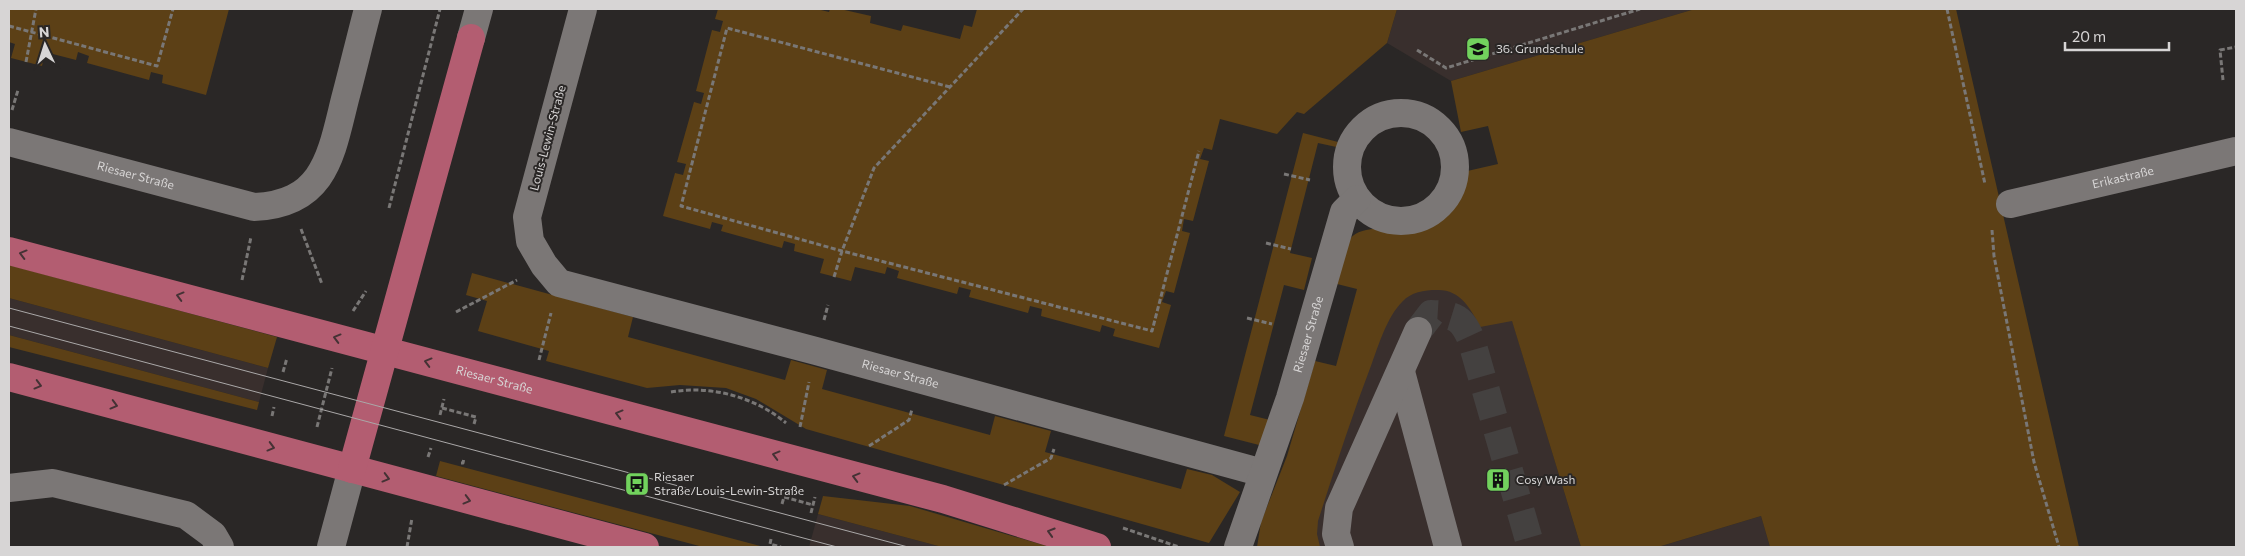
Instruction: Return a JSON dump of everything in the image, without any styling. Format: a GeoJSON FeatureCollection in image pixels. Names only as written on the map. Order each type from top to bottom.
{"type":"FeatureCollection","features":[{"type":"Feature","properties":{"kind":"main road"},"geometry":{"type":"LineString","coordinates":[[352,469],[471,38]]}},
{"type":"Feature","properties":{"kind":"main road","name":"Riesaer Straße"},"geometry":{"type":"LineString","coordinates":[[9,250],[943,499],[1097,547]]}},
{"type":"Feature","properties":{"kind":"main road"},"geometry":{"type":"LineString","coordinates":[[9,377],[645,547]]}},
{"type":"Feature","properties":{"kind":"street","name":"Riesaer Straße"},"geometry":{"type":"LineString","coordinates":[[9,142],[254,207],[288,202],[304,191],[327,164],[368,9]]}},
{"type":"Feature","properties":{"kind":"street"},"geometry":{"type":"LineString","coordinates":[[471,38],[479,9]]}},
{"type":"Feature","properties":{"kind":"street","name":"Louis-Lewin-Straße"},"geometry":{"type":"LineString","coordinates":[[551,274],[530,240],[527,217],[584,9]]}},
{"type":"Feature","properties":{"kind":"street","name":"Erikastraße"},"geometry":{"type":"LineString","coordinates":[[2010,204],[2236,152]]}},
{"type":"Feature","properties":{"kind":"street","name":"Riesaer Straße"},"geometry":{"type":"LineString","coordinates":[[1238,547],[1290,398],[1344,212],[1357,199]]}},
{"type":"Feature","properties":{"kind":"street","name":"Riesaer Straße"},"geometry":{"type":"LineString","coordinates":[[551,274],[816,351],[1263,473]]}},
{"type":"Feature","properties":{"kind":"street"},"geometry":{"type":"LineString","coordinates":[[1340,547],[1336,534],[1339,508],[1418,331]]}},
{"type":"Feature","properties":{"kind":"street"},"geometry":{"type":"LineString","coordinates":[[1401,372],[1448,547]]}},
{"type":"Feature","properties":{"kind":"street"},"geometry":{"type":"LineString","coordinates":[[331,547],[352,469]]}},
{"type":"Feature","properties":{"kind":"street"},"geometry":{"type":"LineString","coordinates":[[9,488],[53,483],[186,516],[213,535],[220,547]]}},
{"type":"Feature","properties":{"kind":"path"},"geometry":{"type":"LineString","coordinates":[[26,62],[30,32],[36,9]]}},
{"type":"Feature","properties":{"kind":"path"},"geometry":{"type":"LineString","coordinates":[[9,26],[157,66],[173,9]]}},
{"type":"Feature","properties":{"kind":"path"},"geometry":{"type":"LineString","coordinates":[[388,211],[440,9]]}},
{"type":"Feature","properties":{"kind":"path"},"geometry":{"type":"LineString","coordinates":[[834,277],[874,168],[1023,9]]}},
{"type":"Feature","properties":{"kind":"path"},"geometry":{"type":"LineString","coordinates":[[1417,50],[1446,68],[1640,9]]}},
{"type":"Feature","properties":{"kind":"path"},"geometry":{"type":"LineString","coordinates":[[1946,9],[1986,190]]}},
{"type":"Feature","properties":{"kind":"path"},"geometry":{"type":"LineString","coordinates":[[950,87],[727,28],[681,206],[842,251],[1152,330],[1199,151]]}},
{"type":"Feature","properties":{"kind":"path"},"geometry":{"type":"LineString","coordinates":[[2223,80],[2220,50],[2236,47]]}},
{"type":"Feature","properties":{"kind":"path"},"geometry":{"type":"LineString","coordinates":[[12,113],[18,90]]}},
{"type":"Feature","properties":{"kind":"path"},"geometry":{"type":"LineString","coordinates":[[1284,174],[1310,180]]}},
{"type":"Feature","properties":{"kind":"path"},"geometry":{"type":"LineString","coordinates":[[239,287],[249,252],[254,207]]}},
{"type":"Feature","properties":{"kind":"path"},"geometry":{"type":"LineString","coordinates":[[1992,228],[1994,256],[2034,462],[2059,547]]}},
{"type":"Feature","properties":{"kind":"path"},"geometry":{"type":"LineString","coordinates":[[1266,243],[1291,249]]}},
{"type":"Feature","properties":{"kind":"path"},"geometry":{"type":"LineString","coordinates":[[456,312],[551,274],[538,365]]}},
{"type":"Feature","properties":{"kind":"path"},"geometry":{"type":"LineString","coordinates":[[308,457],[340,339],[348,318],[368,289]]}},
{"type":"Feature","properties":{"kind":"path"},"geometry":{"type":"LineString","coordinates":[[1247,318],[1272,324]]}},
{"type":"Feature","properties":{"kind":"path"},"geometry":{"type":"LineString","coordinates":[[798,433],[816,351]]}},
{"type":"Feature","properties":{"kind":"path"},"geometry":{"type":"LineString","coordinates":[[862,450],[909,420],[921,380]]}},
{"type":"Feature","properties":{"kind":"path"},"geometry":{"type":"LineString","coordinates":[[663,393],[708,391],[739,397],[772,411],[792,428]]}},
{"type":"Feature","properties":{"kind":"path"},"geometry":{"type":"LineString","coordinates":[[440,415],[445,396]]}},
{"type":"Feature","properties":{"kind":"path"},"geometry":{"type":"LineString","coordinates":[[272,416],[274,407]]}},
{"type":"Feature","properties":{"kind":"path"},"geometry":{"type":"LineString","coordinates":[[442,408],[476,417],[474,424]]}},
{"type":"Feature","properties":{"kind":"path"},"geometry":{"type":"LineString","coordinates":[[1000,487],[1051,458],[1063,418]]}},
{"type":"Feature","properties":{"kind":"path"},"geometry":{"type":"LineString","coordinates":[[811,513],[816,496]]}},
{"type":"Feature","properties":{"kind":"path"},"geometry":{"type":"LineString","coordinates":[[782,504],[784,497],[813,505]]}},
{"type":"Feature","properties":{"kind":"path"},"geometry":{"type":"LineString","coordinates":[[407,547],[412,515]]}},
{"type":"Feature","properties":{"kind":"path"},"geometry":{"type":"LineString","coordinates":[[772,539],[770,544],[781,547]]}},
{"type":"Feature","properties":{"kind":"shaded area"},"geometry":{"type":"Polygon","coordinates":[[[9,9],[229,9],[206,95],[162,83],[163,75],[151,72],[149,80],[87,63],[89,56],[78,52],[76,60],[45,52],[42,66],[11,58],[15,44],[9,42],[9,9]]]}},
{"type":"Feature","properties":{"kind":"shaded area"},"geometry":{"type":"Polygon","coordinates":[[[718,9],[817,9],[829,12],[830,9],[840,9],[871,16],[870,23],[901,31],[903,25],[960,39],[964,25],[972,27],[977,9],[1397,9],[1387,43],[1304,114],[1297,112],[1277,134],[1220,119],[1212,150],[1204,148],[1200,159],[1209,161],[1193,221],[1184,219],[1182,231],[1190,233],[1174,293],[1166,291],[1162,302],[1171,305],[1159,348],[1113,336],[1115,329],[1102,325],[1100,332],[1041,316],[1042,309],[1030,306],[1028,313],[969,297],[971,290],[959,287],[957,294],[897,278],[899,271],[887,267],[885,274],[855,267],[851,281],[820,273],[824,259],[794,251],[795,244],[784,241],[782,248],[721,231],[723,225],[712,222],[710,229],[663,216],[675,173],[683,175],[686,164],[677,162],[694,102],[701,104],[704,93],[696,91],[712,30],[720,32],[723,21],[715,19],[718,9]]]}},
{"type":"Feature","properties":{"kind":"shaded area","name":"36. Grundschule"},"geometry":{"type":"Polygon","coordinates":[[[1397,9],[1695,9],[1451,81],[1387,43],[1397,9]]]}},
{"type":"Feature","properties":{"kind":"shaded area"},"geometry":{"type":"Polygon","coordinates":[[[1695,9],[1956,9],[2079,547],[1770,547],[1761,516],[1658,547],[1581,547],[1512,321],[1480,327],[1473,313],[1458,296],[1445,291],[1427,290],[1409,296],[1392,315],[1384,331],[1318,521],[1317,534],[1320,547],[1257,547],[1261,522],[1287,456],[1315,361],[1336,366],[1357,289],[1337,284],[1344,254],[1350,239],[1355,234],[1370,229],[1406,227],[1427,221],[1450,203],[1456,195],[1462,182],[1463,172],[1498,164],[1488,126],[1461,132],[1451,81],[1695,9]]]}},
{"type":"Feature","properties":{"kind":"shaded area"},"geometry":{"type":"Polygon","coordinates":[[[1303,133],[1342,143],[1341,148],[1318,143],[1290,253],[1312,258],[1304,290],[1284,285],[1250,415],[1270,420],[1263,446],[1224,436],[1303,133]]]}},
{"type":"Feature","properties":{"kind":"shaded area"},"geometry":{"type":"Polygon","coordinates":[[[1402,249],[1512,320],[1581,547],[1290,547],[1402,249]]]}},
{"type":"Feature","properties":{"kind":"shaded area"},"geometry":{"type":"Polygon","coordinates":[[[9,265],[277,337],[268,368],[9,298],[9,265]]]}},
{"type":"Feature","properties":{"kind":"shaded area"},"geometry":{"type":"Polygon","coordinates":[[[472,273],[633,317],[628,337],[785,380],[791,360],[827,370],[822,389],[990,435],[995,416],[1051,431],[1045,452],[1181,489],[1187,469],[1212,475],[1240,492],[1209,543],[806,429],[756,399],[726,388],[680,385],[647,388],[546,361],[549,351],[478,331],[487,301],[466,295],[472,273]]]}},
{"type":"Feature","properties":{"kind":"shaded area"},"geometry":{"type":"Polygon","coordinates":[[[9,298],[268,368],[259,402],[9,335],[9,298]]]}},
{"type":"Feature","properties":{"kind":"shaded area"},"geometry":{"type":"Polygon","coordinates":[[[9,335],[259,402],[257,410],[9,347],[9,335]]]}},
{"type":"Feature","properties":{"kind":"shaded area"},"geometry":{"type":"Polygon","coordinates":[[[440,461],[764,547],[703,547],[436,476],[440,461]]]}},
{"type":"Feature","properties":{"kind":"shaded area"},"geometry":{"type":"Polygon","coordinates":[[[823,496],[910,506],[1050,547],[942,547],[818,514],[823,496]]]}},
{"type":"Feature","properties":{"kind":"shaded area"},"geometry":{"type":"Polygon","coordinates":[[[818,514],[942,547],[809,547],[818,514]]]}},
{"type":"Feature","properties":{"kind":"shaded area"},"geometry":{"type":"Polygon","coordinates":[[[1761,516],[1770,547],[1658,547],[1761,516]]]}},
{"type":"Feature","properties":{"kind":"tunnel"},"geometry":{"type":"LineString","coordinates":[[1418,331],[1431,314],[1456,318],[1467,331],[1471,339],[1531,547]]}},
{"type":"Feature","properties":{"kind":"tram line"},"geometry":{"type":"LineString","coordinates":[[9,308],[908,547]]}},
{"type":"Feature","properties":{"kind":"tram line"},"geometry":{"type":"LineString","coordinates":[[9,326],[837,547]]}},
{"type":"Feature","properties":{"kind":"place","name":"36. Grundschule"},"geometry":{"type":"Point","coordinates":[1478,49]}},
{"type":"Feature","properties":{"kind":"place","name":"Cosy Wash"},"geometry":{"type":"Point","coordinates":[1498,480]}},
{"type":"Feature","properties":{"kind":"place","name":"Riesaer Straße/Louis-Lewin-Straße"},"geometry":{"type":"Point","coordinates":[637,484]}}]}
